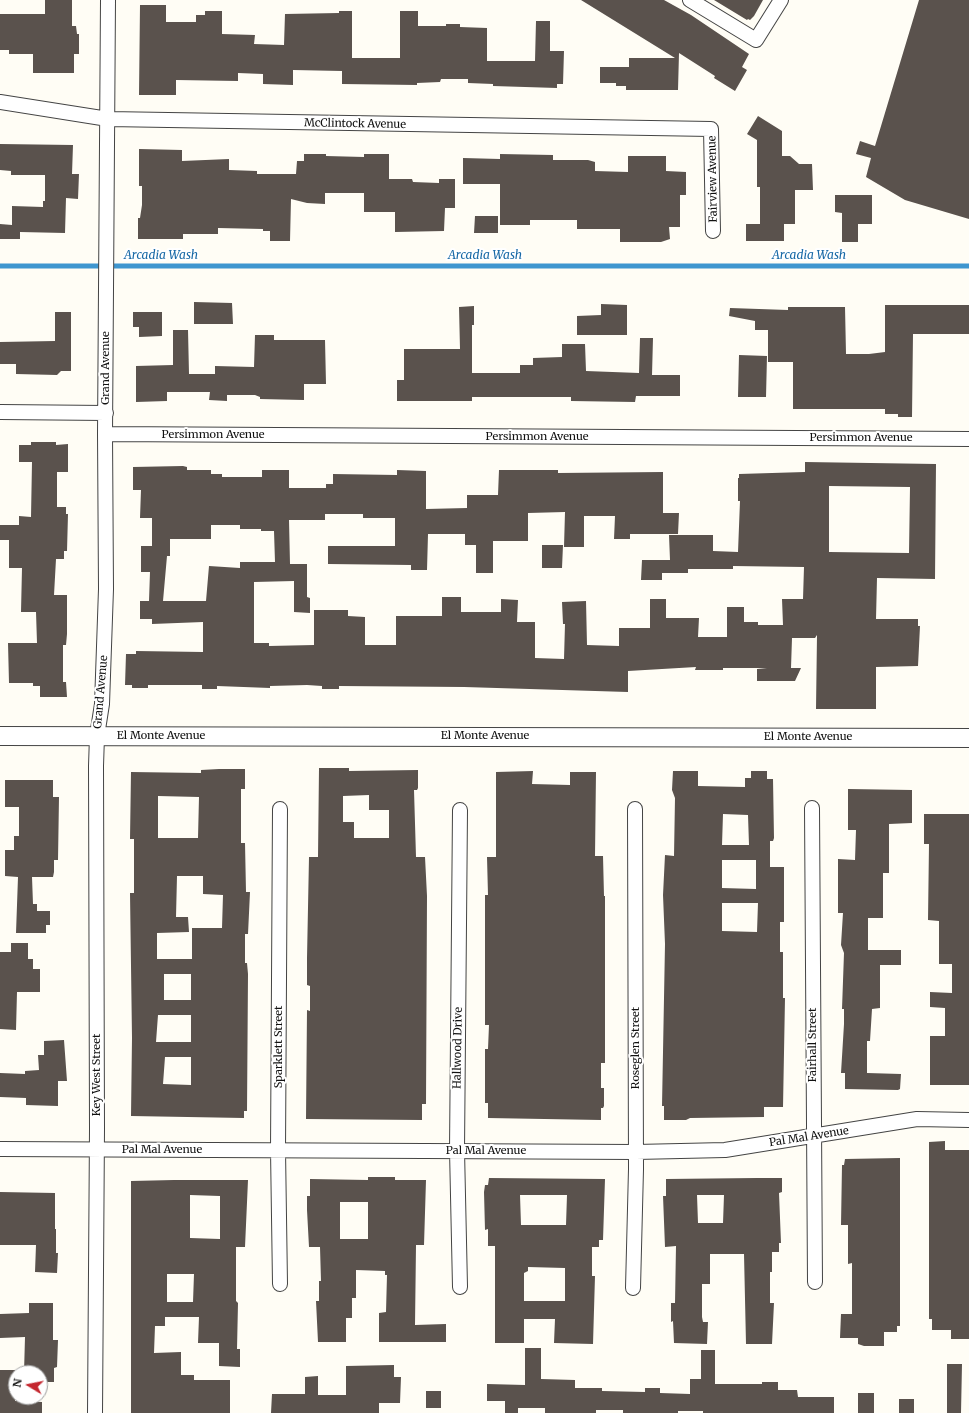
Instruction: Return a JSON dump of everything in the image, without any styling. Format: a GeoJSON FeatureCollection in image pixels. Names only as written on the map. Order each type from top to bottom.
{"type":"FeatureCollection","features":[{"type":"Feature","properties":{"kind":"street","name":"Grand Avenue"},"geometry":{"type":"LineString","coordinates":[[97,736],[102,704],[106,589],[105,434],[108,0]]}},
{"type":"Feature","properties":{"kind":"street"},"geometry":{"type":"LineString","coordinates":[[690,0],[755,40],[781,0]]}},
{"type":"Feature","properties":{"kind":"street","name":"McClintock Avenue"},"geometry":{"type":"LineString","coordinates":[[0,102],[108,120],[711,129]]}},
{"type":"Feature","properties":{"kind":"street","name":"Fairview Avenue"},"geometry":{"type":"LineString","coordinates":[[711,129],[713,231]]}},
{"type":"Feature","properties":{"kind":"street"},"geometry":{"type":"LineString","coordinates":[[0,412],[106,413]]}},
{"type":"Feature","properties":{"kind":"street","name":"Persimmon Avenue"},"geometry":{"type":"LineString","coordinates":[[105,434],[969,439]]}},
{"type":"Feature","properties":{"kind":"street","name":"El Monte Avenue"},"geometry":{"type":"LineString","coordinates":[[0,736],[969,738]]}},
{"type":"Feature","properties":{"kind":"street","name":"Key West Street"},"geometry":{"type":"LineString","coordinates":[[95,1413],[97,1150],[97,736]]}},
{"type":"Feature","properties":{"kind":"street","name":"Fairhall Street"},"geometry":{"type":"LineString","coordinates":[[812,808],[815,1282]]}},
{"type":"Feature","properties":{"kind":"street","name":"Sparklett Street"},"geometry":{"type":"LineString","coordinates":[[280,809],[278,1150],[280,1284]]}},
{"type":"Feature","properties":{"kind":"street","name":"Roseglen Street"},"geometry":{"type":"LineString","coordinates":[[633,1288],[636,1152],[635,809]]}},
{"type":"Feature","properties":{"kind":"street","name":"Hallwood Drive"},"geometry":{"type":"LineString","coordinates":[[460,810],[457,1150],[460,1287]]}},
{"type":"Feature","properties":{"kind":"street","name":"Pal Mal Avenue"},"geometry":{"type":"LineString","coordinates":[[0,1149],[636,1152],[725,1150],[916,1119],[969,1120]]}},
{"type":"Feature","properties":{"kind":"building"},"geometry":{"type":"Polygon","coordinates":[[[45,0],[72,0],[72,26],[76,26],[77,34],[79,34],[79,54],[74,54],[74,73],[33,73],[33,54],[9,54],[9,50],[0,50],[0,14],[45,14],[45,0]]]}},
{"type":"Feature","properties":{"kind":"building"},"geometry":{"type":"Polygon","coordinates":[[[581,0],[664,0],[691,15],[749,54],[742,67],[747,70],[735,91],[679,53],[678,90],[626,90],[626,86],[616,86],[616,83],[600,83],[600,67],[629,67],[629,58],[675,58],[581,0]]]}},
{"type":"Feature","properties":{"kind":"building"},"geometry":{"type":"Polygon","coordinates":[[[714,0],[763,0],[754,16],[750,20],[747,20],[714,0]]]}},
{"type":"Feature","properties":{"kind":"building"},"geometry":{"type":"Polygon","coordinates":[[[919,0],[969,0],[969,219],[905,200],[866,177],[871,158],[856,154],[860,141],[875,146],[919,0]]]}},
{"type":"Feature","properties":{"kind":"building"},"geometry":{"type":"Polygon","coordinates":[[[140,5],[166,5],[166,22],[196,22],[196,15],[205,15],[205,11],[222,11],[222,34],[255,35],[254,44],[284,45],[285,14],[339,13],[339,11],[352,11],[352,58],[400,58],[400,11],[418,11],[418,26],[446,26],[446,24],[460,24],[460,27],[487,28],[487,61],[535,61],[536,21],[550,21],[550,51],[564,51],[563,84],[557,84],[557,88],[493,86],[493,84],[468,83],[468,79],[441,79],[440,82],[417,83],[417,85],[342,84],[342,71],[293,70],[293,85],[263,84],[263,74],[238,73],[238,81],[176,80],[176,95],[139,95],[140,5]]]}},
{"type":"Feature","properties":{"kind":"building"},"geometry":{"type":"Polygon","coordinates":[[[758,116],[782,131],[782,156],[790,156],[799,164],[812,164],[813,190],[795,190],[795,224],[784,224],[784,241],[746,241],[746,224],[760,224],[760,187],[757,187],[757,140],[747,134],[758,116]]]}},
{"type":"Feature","properties":{"kind":"building"},"geometry":{"type":"Polygon","coordinates":[[[0,144],[73,145],[72,174],[79,174],[78,199],[66,198],[65,233],[20,232],[20,239],[0,239],[0,224],[12,225],[12,206],[43,207],[43,201],[45,201],[45,175],[11,175],[11,171],[0,170],[0,144]]]}},
{"type":"Feature","properties":{"kind":"building"},"geometry":{"type":"Polygon","coordinates":[[[139,149],[182,150],[182,161],[229,159],[229,170],[257,171],[257,174],[296,174],[297,161],[304,161],[304,154],[364,157],[364,154],[389,154],[389,179],[412,179],[413,182],[439,183],[439,179],[455,179],[455,208],[445,208],[444,231],[395,232],[395,212],[364,212],[364,193],[325,193],[325,204],[307,203],[291,199],[290,241],[270,241],[270,231],[263,231],[263,229],[218,228],[218,234],[183,234],[183,239],[138,239],[138,218],[140,218],[142,205],[142,186],[139,186],[139,149]]]}},
{"type":"Feature","properties":{"kind":"building"},"geometry":{"type":"Polygon","coordinates":[[[500,154],[553,155],[553,160],[588,160],[595,162],[595,171],[628,172],[628,156],[666,156],[666,171],[686,172],[686,195],[680,195],[680,227],[669,227],[670,239],[661,242],[620,242],[620,229],[577,229],[577,220],[530,220],[530,225],[500,225],[500,184],[463,184],[463,158],[500,159],[500,154]]]}},
{"type":"Feature","properties":{"kind":"building"},"geometry":{"type":"Polygon","coordinates":[[[835,195],[872,195],[872,224],[858,224],[858,242],[842,242],[842,213],[835,212],[835,195]]]}},
{"type":"Feature","properties":{"kind":"building"},"geometry":{"type":"Polygon","coordinates":[[[475,216],[498,216],[498,233],[474,233],[475,216]]]}},
{"type":"Feature","properties":{"kind":"building"},"geometry":{"type":"Polygon","coordinates":[[[194,302],[232,303],[233,324],[194,324],[194,302]]]}},
{"type":"Feature","properties":{"kind":"building"},"geometry":{"type":"Polygon","coordinates":[[[601,304],[627,305],[627,335],[577,335],[577,316],[601,315],[601,304]]]}},
{"type":"Feature","properties":{"kind":"building"},"geometry":{"type":"Polygon","coordinates":[[[885,305],[969,305],[969,334],[913,334],[912,417],[898,417],[898,414],[885,414],[885,409],[793,409],[793,362],[768,362],[768,330],[755,330],[755,321],[729,316],[730,308],[788,310],[788,307],[845,307],[846,354],[869,354],[885,352],[885,305]]]}},
{"type":"Feature","properties":{"kind":"building"},"geometry":{"type":"Polygon","coordinates":[[[474,306],[474,325],[472,325],[472,373],[520,373],[520,365],[533,365],[533,358],[562,357],[562,344],[585,344],[586,371],[639,373],[640,338],[653,338],[652,375],[680,375],[680,396],[636,396],[635,402],[571,401],[571,397],[472,397],[472,401],[397,401],[397,380],[404,380],[404,349],[460,349],[459,307],[474,306]]]}},
{"type":"Feature","properties":{"kind":"building"},"geometry":{"type":"Polygon","coordinates":[[[55,312],[71,312],[71,371],[61,371],[57,375],[16,374],[16,364],[0,364],[0,342],[55,341],[55,312]]]}},
{"type":"Feature","properties":{"kind":"building"},"geometry":{"type":"Polygon","coordinates":[[[133,312],[162,312],[162,336],[139,337],[139,327],[133,327],[133,312]]]}},
{"type":"Feature","properties":{"kind":"building"},"geometry":{"type":"Polygon","coordinates":[[[173,330],[188,330],[189,374],[215,374],[215,366],[254,367],[255,335],[274,335],[274,340],[325,340],[326,384],[304,384],[304,400],[260,399],[260,397],[255,395],[227,395],[227,401],[209,400],[210,392],[167,392],[167,401],[136,402],[136,366],[173,365],[173,330]]]}},
{"type":"Feature","properties":{"kind":"building"},"geometry":{"type":"Polygon","coordinates":[[[739,355],[767,356],[766,397],[738,397],[739,355]]]}},
{"type":"Feature","properties":{"kind":"building"},"geometry":{"type":"Polygon","coordinates":[[[31,442],[56,442],[56,445],[68,444],[68,472],[57,472],[57,507],[66,507],[66,514],[68,514],[67,551],[64,551],[64,559],[56,559],[54,595],[67,595],[67,634],[66,645],[63,645],[63,682],[66,682],[67,697],[40,697],[40,686],[33,686],[33,683],[9,683],[8,643],[37,643],[36,612],[21,612],[22,568],[9,568],[9,540],[0,540],[0,525],[19,525],[19,516],[31,517],[32,462],[19,462],[19,445],[31,445],[31,442]]]}},
{"type":"Feature","properties":{"kind":"building"},"geometry":{"type":"Polygon","coordinates":[[[805,462],[936,464],[935,579],[877,578],[876,619],[918,619],[918,626],[920,626],[918,666],[876,667],[876,709],[816,709],[817,635],[815,638],[792,638],[791,668],[801,668],[795,681],[757,681],[757,669],[767,668],[723,668],[723,670],[695,670],[696,667],[628,671],[628,692],[464,687],[339,686],[339,689],[322,689],[322,686],[307,685],[270,686],[270,688],[217,686],[217,689],[202,689],[202,685],[148,685],[148,688],[132,688],[132,685],[125,685],[126,654],[136,654],[136,651],[203,652],[203,622],[152,624],[152,619],[140,619],[140,601],[149,601],[150,572],[141,572],[141,546],[152,546],[152,518],[140,518],[141,490],[133,490],[133,467],[183,466],[187,467],[187,470],[211,470],[211,474],[222,474],[222,477],[262,477],[262,470],[289,470],[289,488],[326,488],[326,484],[333,484],[333,474],[397,475],[397,470],[426,471],[426,509],[467,508],[467,495],[498,495],[499,470],[558,470],[558,473],[663,472],[663,513],[679,513],[678,534],[630,534],[630,539],[614,539],[615,516],[584,516],[584,547],[564,547],[565,512],[528,513],[528,541],[493,541],[493,573],[476,573],[476,545],[465,545],[465,534],[428,534],[427,570],[411,570],[411,565],[328,564],[328,546],[395,546],[395,518],[363,518],[363,514],[325,514],[325,520],[289,520],[290,564],[307,564],[307,597],[310,598],[310,613],[294,612],[294,581],[254,582],[254,643],[269,643],[269,646],[314,645],[314,610],[348,610],[348,616],[365,617],[365,645],[396,645],[396,616],[442,616],[442,597],[461,597],[461,612],[501,612],[501,599],[518,600],[517,622],[535,622],[535,658],[564,659],[565,624],[563,624],[562,602],[586,601],[587,645],[619,646],[619,628],[650,628],[650,599],[666,599],[666,618],[699,618],[698,637],[727,637],[727,607],[744,607],[744,622],[758,622],[758,625],[783,625],[782,599],[803,599],[804,567],[733,566],[733,569],[688,569],[688,573],[662,573],[662,580],[641,580],[642,560],[670,560],[669,535],[713,535],[713,551],[738,552],[740,501],[738,501],[739,474],[805,472],[805,462]],[[829,486],[829,552],[909,553],[910,487],[829,486]],[[211,525],[211,539],[170,539],[170,556],[167,556],[163,601],[206,601],[209,566],[240,568],[240,562],[275,562],[274,531],[261,531],[261,529],[240,529],[240,525],[211,525]]]}},
{"type":"Feature","properties":{"kind":"building"},"geometry":{"type":"Polygon","coordinates":[[[542,545],[563,545],[562,568],[542,568],[542,545]]]}},
{"type":"Feature","properties":{"kind":"building"},"geometry":{"type":"Polygon","coordinates":[[[319,768],[349,768],[349,771],[418,770],[418,788],[417,790],[414,790],[416,857],[425,857],[427,896],[426,1104],[422,1104],[422,1120],[306,1119],[307,1010],[310,1011],[310,986],[307,985],[309,857],[318,857],[319,768]],[[369,795],[343,796],[343,822],[354,822],[354,838],[389,838],[389,810],[369,810],[369,795]]]}},
{"type":"Feature","properties":{"kind":"building"},"geometry":{"type":"Polygon","coordinates":[[[245,769],[245,789],[241,789],[241,843],[245,843],[246,892],[250,892],[248,934],[245,934],[245,963],[247,963],[248,974],[247,1111],[244,1111],[244,1118],[131,1116],[132,1038],[130,893],[134,893],[134,839],[130,839],[131,772],[201,773],[201,770],[245,769]],[[158,796],[158,838],[198,838],[199,797],[158,796]],[[177,876],[176,917],[188,917],[189,932],[157,933],[157,959],[192,959],[192,928],[222,928],[223,895],[203,894],[203,876],[177,876]],[[164,974],[164,1000],[191,1000],[191,974],[164,974]],[[158,1015],[156,1042],[191,1042],[191,1015],[158,1015]],[[165,1057],[163,1084],[191,1085],[191,1057],[165,1057]]]}},
{"type":"Feature","properties":{"kind":"building"},"geometry":{"type":"Polygon","coordinates":[[[533,771],[532,784],[570,785],[570,772],[596,772],[595,856],[603,856],[605,896],[605,1063],[601,1063],[601,1088],[604,1088],[604,1106],[601,1108],[601,1120],[488,1118],[488,1103],[485,1103],[485,1049],[488,1049],[489,1025],[485,1025],[485,895],[488,895],[487,857],[496,857],[496,772],[533,771]]]}},
{"type":"Feature","properties":{"kind":"building"},"geometry":{"type":"Polygon","coordinates":[[[673,771],[698,771],[698,786],[745,787],[745,778],[751,778],[751,771],[767,771],[767,779],[773,779],[774,838],[773,841],[770,841],[770,867],[784,867],[784,922],[780,922],[780,952],[783,952],[783,998],[785,998],[783,1107],[764,1107],[764,1117],[690,1118],[686,1120],[664,1120],[664,1106],[662,1106],[665,944],[663,895],[665,855],[674,856],[675,798],[672,790],[673,771]],[[723,814],[722,845],[749,845],[748,815],[723,814]],[[722,860],[722,888],[756,889],[756,860],[722,860]],[[722,903],[722,931],[757,932],[758,903],[722,903]]]}},
{"type":"Feature","properties":{"kind":"building"},"geometry":{"type":"Polygon","coordinates":[[[5,780],[53,780],[53,797],[59,797],[58,860],[54,860],[53,877],[32,877],[33,904],[37,904],[37,911],[50,911],[50,925],[46,925],[46,933],[16,933],[18,877],[5,876],[5,850],[14,850],[14,836],[19,836],[19,807],[5,807],[5,780]]]}},
{"type":"Feature","properties":{"kind":"building"},"geometry":{"type":"Polygon","coordinates":[[[848,789],[912,790],[912,823],[889,824],[889,873],[883,873],[883,918],[868,918],[868,950],[901,950],[901,965],[880,965],[880,1008],[872,1009],[870,1041],[867,1041],[867,1073],[901,1074],[900,1089],[898,1090],[845,1089],[845,1073],[841,1073],[844,1024],[844,1009],[842,1009],[844,953],[841,945],[843,913],[838,913],[838,859],[855,860],[856,830],[848,830],[848,789]]]}},
{"type":"Feature","properties":{"kind":"building"},"geometry":{"type":"Polygon","coordinates":[[[924,814],[969,814],[969,1085],[930,1085],[930,1036],[945,1036],[945,1008],[930,1007],[930,992],[952,993],[952,964],[939,964],[939,921],[928,920],[929,844],[924,844],[924,814]]]}},
{"type":"Feature","properties":{"kind":"building"},"geometry":{"type":"Polygon","coordinates":[[[11,943],[28,943],[28,959],[33,959],[33,969],[40,969],[40,992],[17,992],[16,1030],[0,1029],[0,952],[11,952],[11,943]]]}},
{"type":"Feature","properties":{"kind":"building"},"geometry":{"type":"Polygon","coordinates":[[[64,1040],[67,1081],[58,1081],[58,1106],[26,1105],[26,1098],[0,1097],[0,1073],[25,1074],[25,1071],[39,1070],[38,1055],[44,1055],[44,1041],[64,1040]]]}},
{"type":"Feature","properties":{"kind":"building"},"geometry":{"type":"Polygon","coordinates":[[[945,1141],[945,1150],[969,1150],[969,1339],[951,1339],[951,1330],[932,1330],[932,1319],[929,1319],[929,1142],[945,1141]]]}},
{"type":"Feature","properties":{"kind":"building"},"geometry":{"type":"Polygon","coordinates":[[[900,1158],[900,1326],[897,1326],[897,1332],[884,1332],[884,1346],[864,1346],[858,1344],[858,1338],[840,1338],[841,1314],[852,1314],[852,1263],[848,1264],[848,1225],[841,1225],[842,1165],[844,1165],[845,1159],[900,1158]]]}},
{"type":"Feature","properties":{"kind":"building"},"geometry":{"type":"Polygon","coordinates":[[[368,1177],[395,1177],[395,1180],[426,1180],[424,1245],[416,1245],[415,1325],[446,1324],[446,1342],[379,1342],[379,1313],[386,1312],[387,1275],[385,1275],[385,1271],[356,1270],[356,1298],[352,1298],[352,1318],[346,1318],[346,1342],[318,1342],[316,1301],[319,1301],[319,1281],[321,1281],[320,1247],[309,1247],[307,1196],[310,1196],[310,1179],[368,1180],[368,1177]],[[340,1202],[340,1239],[368,1239],[368,1202],[340,1202]]]}},
{"type":"Feature","properties":{"kind":"building"},"geometry":{"type":"Polygon","coordinates":[[[489,1178],[605,1179],[603,1240],[599,1240],[599,1247],[592,1247],[592,1276],[595,1276],[593,1344],[554,1343],[555,1319],[524,1319],[524,1343],[495,1343],[495,1246],[488,1246],[488,1229],[485,1230],[484,1192],[485,1185],[488,1185],[489,1178]],[[520,1195],[521,1225],[566,1225],[567,1195],[520,1195]],[[528,1267],[528,1271],[524,1273],[524,1301],[565,1301],[565,1268],[528,1267]]]}},
{"type":"Feature","properties":{"kind":"building"},"geometry":{"type":"Polygon","coordinates":[[[782,1178],[782,1192],[779,1193],[781,1243],[779,1243],[779,1252],[772,1252],[772,1272],[770,1272],[770,1303],[774,1303],[772,1344],[746,1344],[744,1254],[710,1254],[710,1284],[702,1284],[702,1317],[703,1322],[708,1322],[707,1344],[674,1343],[673,1321],[671,1322],[671,1303],[675,1303],[676,1246],[665,1247],[663,1196],[666,1196],[666,1179],[782,1178]],[[697,1195],[698,1223],[723,1223],[724,1195],[697,1195]]]}},
{"type":"Feature","properties":{"kind":"building"},"geometry":{"type":"Polygon","coordinates":[[[248,1180],[245,1247],[236,1247],[236,1301],[238,1303],[237,1349],[240,1349],[240,1367],[219,1366],[219,1343],[198,1343],[199,1317],[165,1317],[165,1326],[155,1326],[154,1353],[181,1352],[181,1375],[194,1375],[194,1380],[230,1380],[230,1413],[131,1413],[131,1181],[248,1180]],[[190,1195],[190,1238],[220,1239],[220,1196],[190,1195]],[[167,1274],[167,1302],[193,1302],[194,1274],[167,1274]]]}},
{"type":"Feature","properties":{"kind":"building"},"geometry":{"type":"Polygon","coordinates":[[[0,1192],[55,1193],[56,1253],[58,1253],[57,1273],[35,1272],[36,1245],[0,1245],[0,1192]]]}},
{"type":"Feature","properties":{"kind":"building"},"geometry":{"type":"Polygon","coordinates":[[[29,1303],[53,1303],[53,1340],[58,1340],[57,1367],[54,1368],[54,1382],[48,1382],[48,1365],[24,1365],[25,1337],[0,1338],[0,1314],[29,1313],[29,1303]]]}},
{"type":"Feature","properties":{"kind":"building"},"geometry":{"type":"Polygon","coordinates":[[[525,1348],[541,1348],[541,1379],[575,1380],[575,1388],[602,1388],[602,1391],[645,1392],[645,1388],[660,1388],[660,1393],[690,1394],[690,1379],[701,1379],[701,1350],[715,1350],[715,1384],[762,1384],[762,1382],[778,1382],[778,1390],[797,1390],[798,1397],[834,1397],[834,1413],[703,1413],[703,1411],[678,1411],[678,1413],[623,1413],[623,1410],[596,1410],[596,1413],[545,1413],[545,1408],[518,1408],[518,1413],[505,1413],[505,1401],[487,1401],[487,1384],[525,1385],[525,1348]]]}},
{"type":"Feature","properties":{"kind":"building"},"geometry":{"type":"Polygon","coordinates":[[[947,1364],[962,1364],[961,1413],[947,1413],[947,1364]]]}},
{"type":"Feature","properties":{"kind":"building"},"geometry":{"type":"Polygon","coordinates":[[[394,1365],[394,1377],[401,1377],[400,1403],[379,1403],[379,1413],[271,1413],[272,1394],[305,1394],[305,1377],[318,1376],[318,1395],[346,1395],[346,1366],[394,1365]]]}},
{"type":"Feature","properties":{"kind":"building"},"geometry":{"type":"Polygon","coordinates":[[[0,1370],[8,1370],[8,1405],[42,1405],[42,1413],[0,1413],[0,1370]]]}},
{"type":"Feature","properties":{"kind":"building"},"geometry":{"type":"Polygon","coordinates":[[[426,1391],[441,1391],[441,1408],[426,1408],[426,1391]]]}},
{"type":"Feature","properties":{"kind":"building"},"geometry":{"type":"Polygon","coordinates":[[[858,1393],[874,1393],[874,1413],[858,1413],[858,1393]]]}},
{"type":"Feature","properties":{"kind":"building"},"geometry":{"type":"Polygon","coordinates":[[[899,1399],[914,1399],[914,1413],[899,1413],[899,1399]]]}},
{"type":"Feature","properties":{"kind":"waterway","name":"Arcadia Wash"},"geometry":{"type":"LineString","coordinates":[[0,266],[969,266]]}}]}
